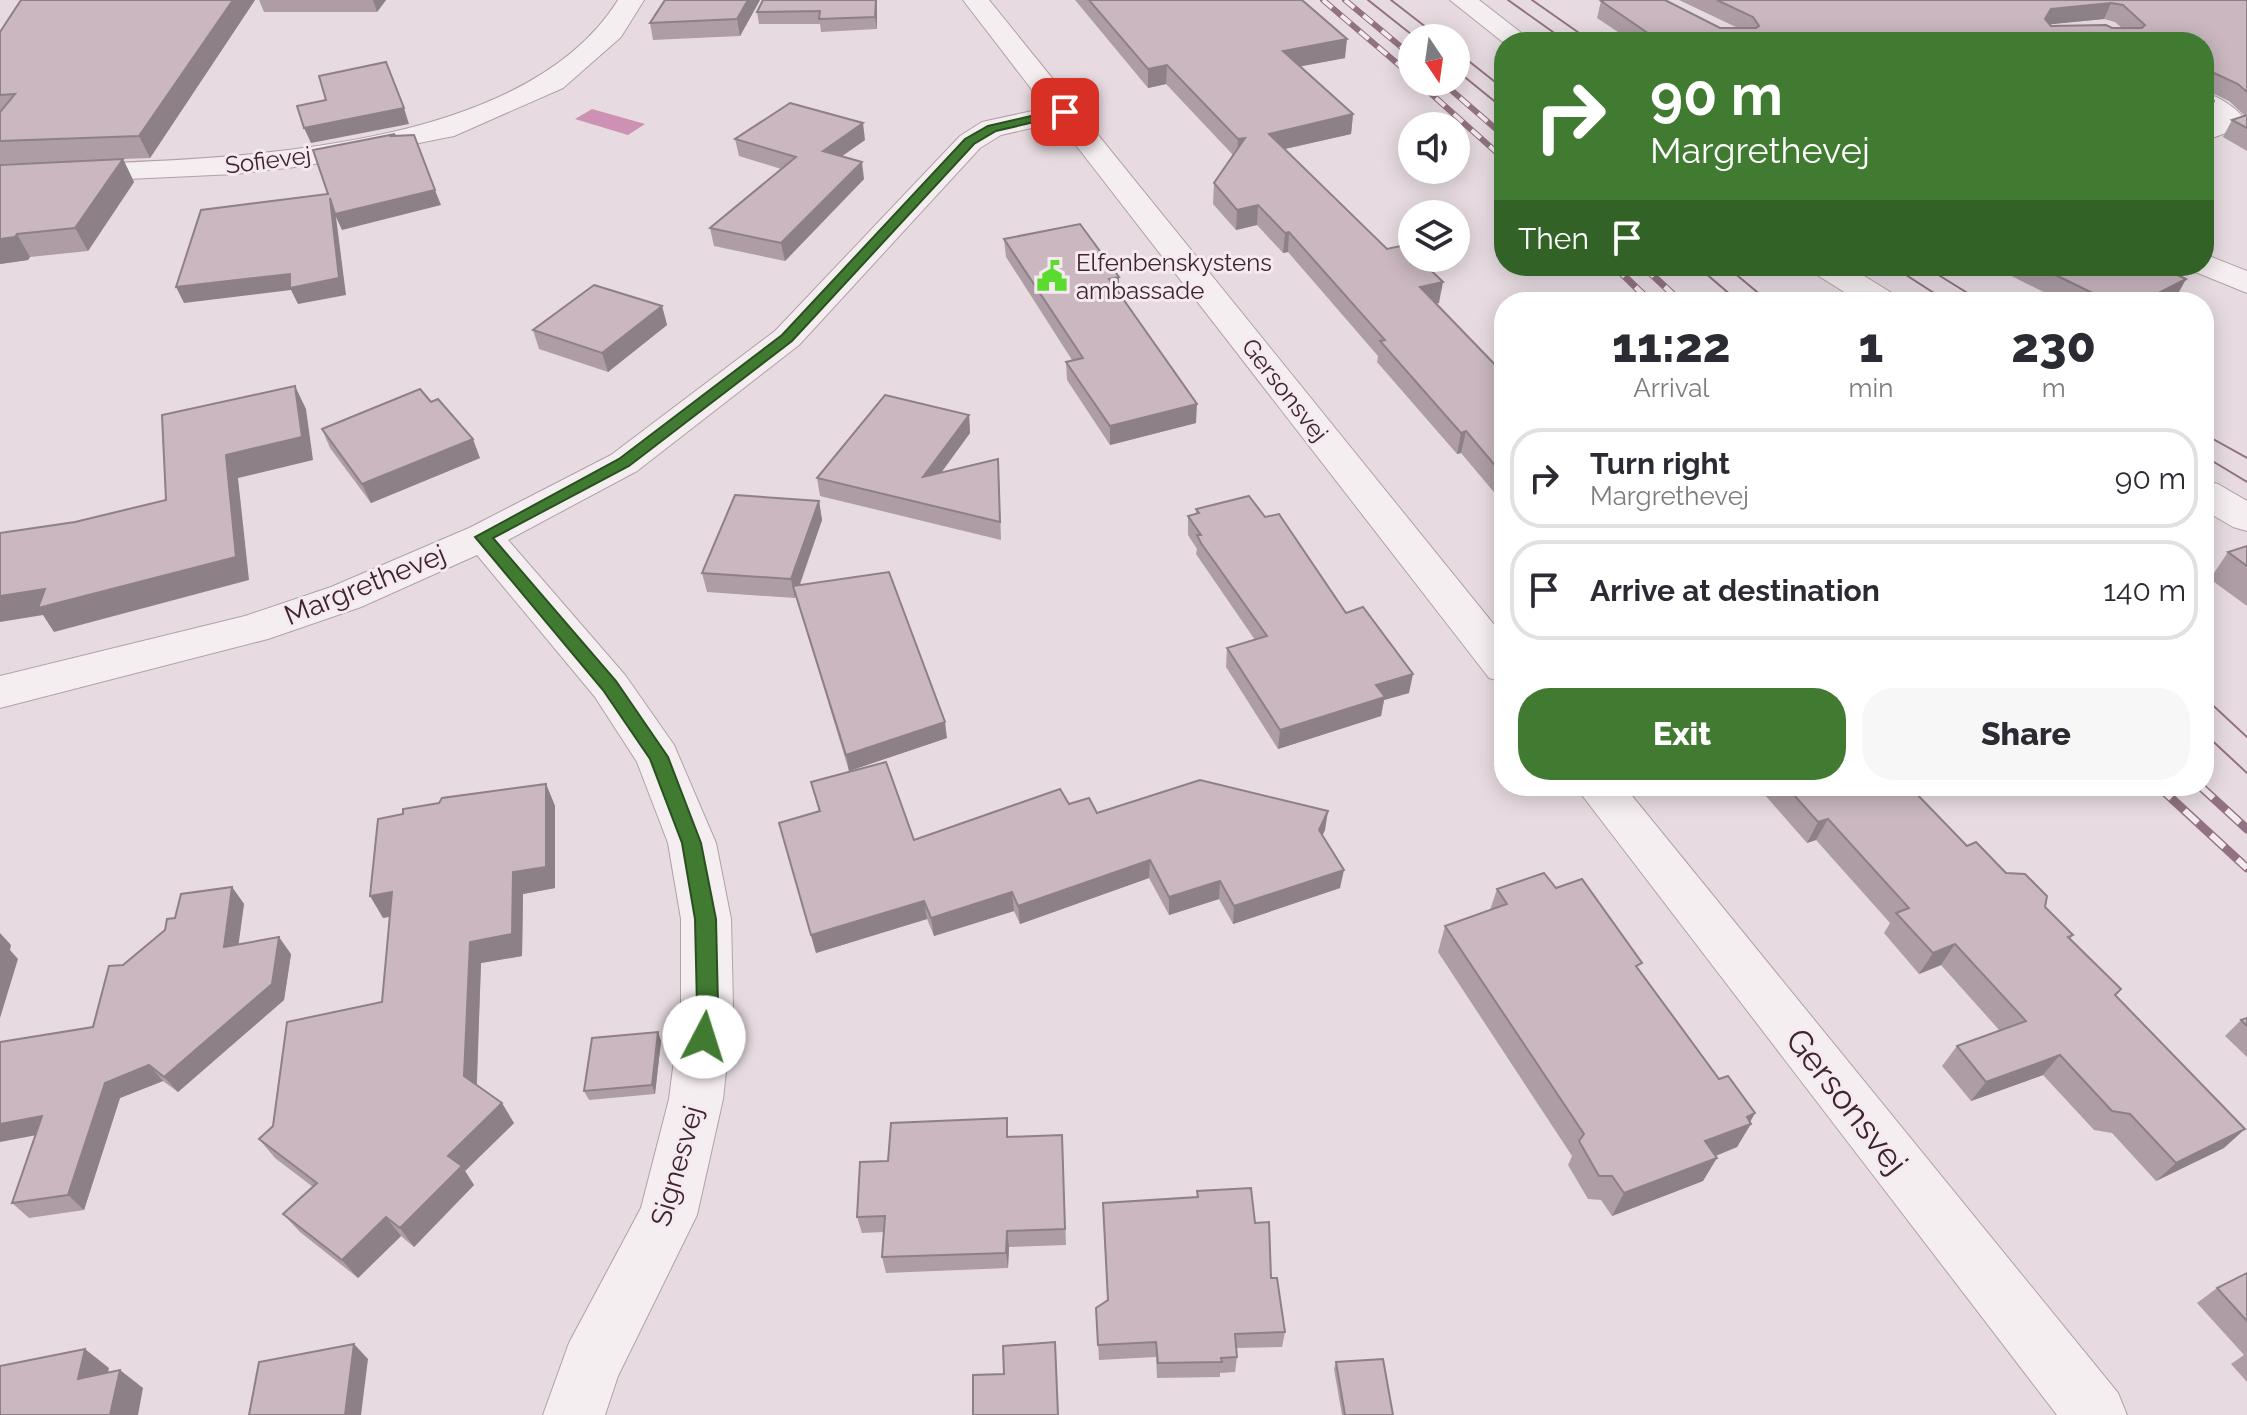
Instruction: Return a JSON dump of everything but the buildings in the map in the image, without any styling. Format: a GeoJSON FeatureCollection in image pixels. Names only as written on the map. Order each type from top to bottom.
{"type":"FeatureCollection","features":[{"type":"Feature","properties":{"kind":"street","name":"Sofievej"},"geometry":{"type":"LineString","coordinates":[[0,176],[235,165],[304,157],[444,130],[553,82],[612,31],[631,0]]}},
{"type":"Feature","properties":{"kind":"street"},"geometry":{"type":"LineString","coordinates":[[1463,0],[1506,32]]}},
{"type":"Feature","properties":{"kind":"street","name":"Gersonsvej"},"geometry":{"type":"LineString","coordinates":[[983,1],[1065,112],[1494,654]]}},
{"type":"Feature","properties":{"kind":"street"},"geometry":{"type":"LineString","coordinates":[[2214,108],[2232,121],[2214,128]]}},
{"type":"Feature","properties":{"kind":"street","name":"Margrethevej"},"geometry":{"type":"LineString","coordinates":[[0,692],[253,629],[346,597],[483,537],[624,463],[787,338],[970,142],[992,128],[1065,112]]}},
{"type":"Feature","properties":{"kind":"street"},"geometry":{"type":"LineString","coordinates":[[2214,268],[2247,283]]}},
{"type":"Feature","properties":{"kind":"street"},"geometry":{"type":"LineString","coordinates":[[1841,276],[1867,292]]}},
{"type":"Feature","properties":{"kind":"street"},"geometry":{"type":"LineString","coordinates":[[2214,499],[2247,518]]}},
{"type":"Feature","properties":{"kind":"street","name":"Signesvej"},"geometry":{"type":"LineString","coordinates":[[483,537],[610,686],[658,757],[692,843],[706,919],[707,1006],[696,1099],[668,1215],[591,1365],[574,1415]]}},
{"type":"Feature","properties":{"kind":"street","name":"Gersonsvej"},"geometry":{"type":"LineString","coordinates":[[1606,796],[2096,1415]]}},
{"type":"Feature","properties":{"kind":"shaded area"},"geometry":{"type":"Polygon","coordinates":[[[592,109],[645,124],[628,135],[575,119],[592,109]]]}},
{"type":"Feature","properties":{"kind":"tram line"},"geometry":{"type":"LineString","coordinates":[[1368,0],[1398,24]]}},
{"type":"Feature","properties":{"kind":"tram line"},"geometry":{"type":"LineString","coordinates":[[1391,0],[1422,24]]}},
{"type":"Feature","properties":{"kind":"tram line"},"geometry":{"type":"LineString","coordinates":[[1508,0],[1553,32]]}},
{"type":"Feature","properties":{"kind":"tram line"},"geometry":{"type":"LineString","coordinates":[[1532,0],[1578,32]]}},
{"type":"Feature","properties":{"kind":"tram line"},"geometry":{"type":"LineString","coordinates":[[1470,62],[1494,81]]}},
{"type":"Feature","properties":{"kind":"tram line"},"geometry":{"type":"LineString","coordinates":[[1470,81],[1494,101]]}},
{"type":"Feature","properties":{"kind":"tram line"},"geometry":{"type":"LineString","coordinates":[[1709,276],[1727,292]]}},
{"type":"Feature","properties":{"kind":"tram line"},"geometry":{"type":"LineString","coordinates":[[1738,276],[1757,292]]}},
{"type":"Feature","properties":{"kind":"tram line"},"geometry":{"type":"LineString","coordinates":[[1908,276],[1932,292]]}},
{"type":"Feature","properties":{"kind":"tram line"},"geometry":{"type":"LineString","coordinates":[[1940,276],[1966,292]]}},
{"type":"Feature","properties":{"kind":"tram line"},"geometry":{"type":"LineString","coordinates":[[2214,440],[2247,458]]}},
{"type":"Feature","properties":{"kind":"tram line"},"geometry":{"type":"LineString","coordinates":[[2214,462],[2247,482]]}},
{"type":"Feature","properties":{"kind":"tram line"},"geometry":{"type":"LineString","coordinates":[[2214,706],[2247,737]]}},
{"type":"Feature","properties":{"kind":"tram line"},"geometry":{"type":"LineString","coordinates":[[2214,742],[2247,773]]}},
{"type":"Feature","properties":{"kind":"railway"},"geometry":{"type":"LineString","coordinates":[[1323,0],[1398,64]]}},
{"type":"Feature","properties":{"kind":"railway"},"geometry":{"type":"LineString","coordinates":[[1345,0],[1398,44]]}},
{"type":"Feature","properties":{"kind":"railway"},"geometry":{"type":"LineString","coordinates":[[1434,96],[1494,150]]}},
{"type":"Feature","properties":{"kind":"railway"},"geometry":{"type":"LineString","coordinates":[[1458,96],[1494,127]]}},
{"type":"Feature","properties":{"kind":"railway"},"geometry":{"type":"LineString","coordinates":[[1624,276],[1641,292]]}},
{"type":"Feature","properties":{"kind":"railway"},"geometry":{"type":"LineString","coordinates":[[1654,276],[1670,292]]}},
{"type":"Feature","properties":{"kind":"railway"},"geometry":{"type":"LineString","coordinates":[[2169,796],[2247,868]]}},
{"type":"Feature","properties":{"kind":"railway"},"geometry":{"type":"LineString","coordinates":[[2211,796],[2247,829]]}},
{"type":"Feature","properties":{"kind":"place","name":"Elfenbenskystens ambassade"},"geometry":{"type":"Point","coordinates":[1052,276]}},
{"type":"Feature","properties":{"kind":"route"},"geometry":{"type":"LineString","coordinates":[[704,1037],[707,1006],[706,919],[692,843],[658,757],[610,686],[483,537],[624,463],[787,338],[970,142],[992,128],[1065,112]]}}]}
